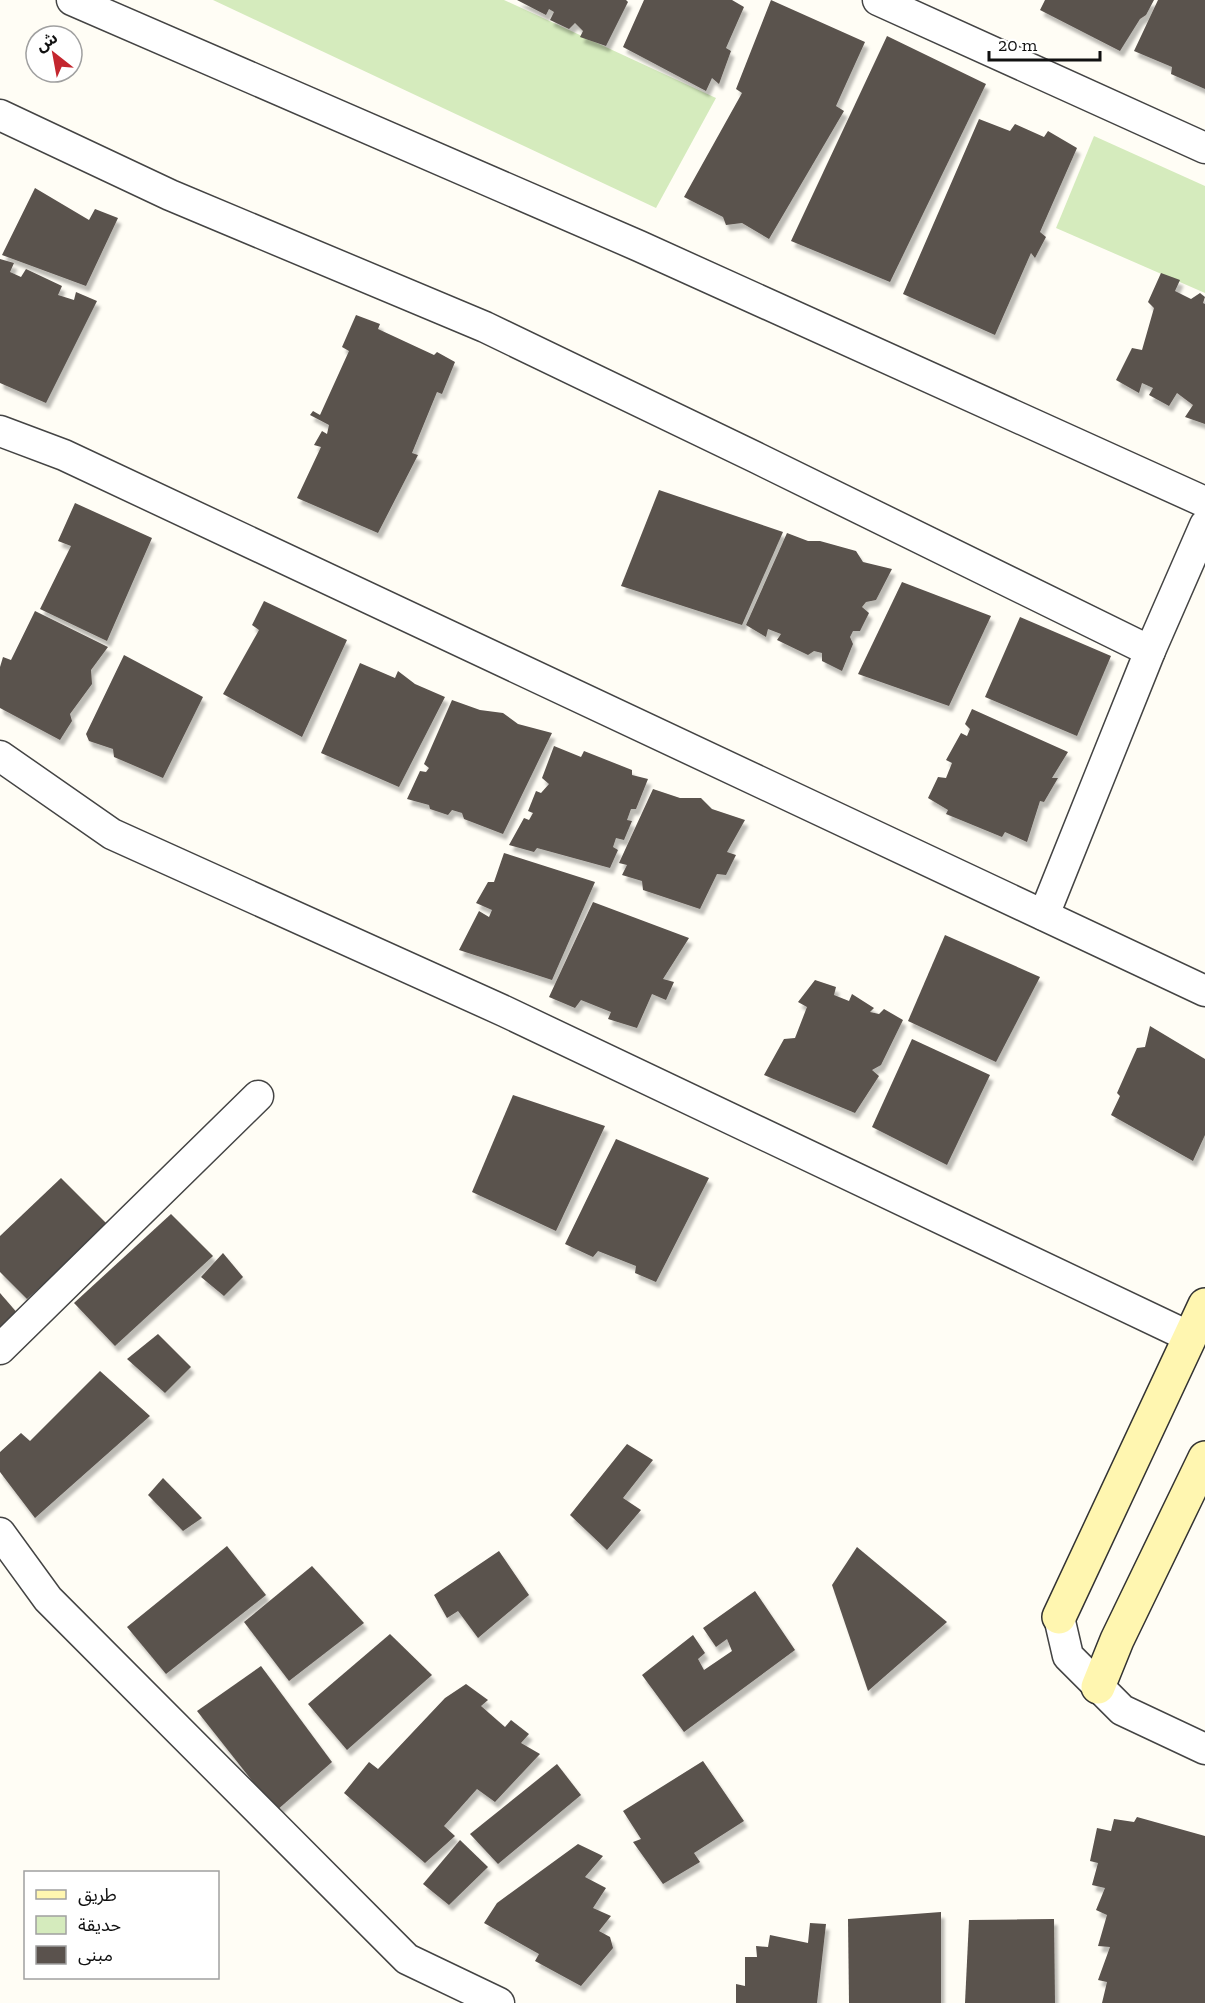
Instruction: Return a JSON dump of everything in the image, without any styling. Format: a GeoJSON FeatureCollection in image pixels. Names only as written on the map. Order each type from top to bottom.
{"type":"FeatureCollection","features":[{"type":"Feature","properties":{"kind":"street"},"geometry":{"type":"LineString","coordinates":[[879,0],[1205,148]]}},
{"type":"Feature","properties":{"kind":"street"},"geometry":{"type":"LineString","coordinates":[[79,2],[639,246],[1205,502]]}},
{"type":"Feature","properties":{"kind":"street"},"geometry":{"type":"LineString","coordinates":[[0,115],[170,195],[485,327],[1150,651]]}},
{"type":"Feature","properties":{"kind":"street"},"geometry":{"type":"LineString","coordinates":[[0,431],[75,460],[1205,991]]}},
{"type":"Feature","properties":{"kind":"street"},"geometry":{"type":"LineString","coordinates":[[1044,915],[1150,651],[1205,525]]}},
{"type":"Feature","properties":{"kind":"street"},"geometry":{"type":"LineString","coordinates":[[0,756],[112,834],[504,1011],[1190,1337]]}},
{"type":"Feature","properties":{"kind":"street"},"geometry":{"type":"LineString","coordinates":[[0,1349],[258,1096]]}},
{"type":"Feature","properties":{"kind":"street"},"geometry":{"type":"LineString","coordinates":[[1205,1305],[1059,1617],[1068,1656],[1122,1710],[1205,1749]]}},
{"type":"Feature","properties":{"kind":"street"},"geometry":{"type":"LineString","coordinates":[[1098,1687],[1117,1640],[1205,1458]]}},
{"type":"Feature","properties":{"kind":"street"},"geometry":{"type":"LineString","coordinates":[[0,1533],[48,1599],[407,1959],[499,2003]]}},
{"type":"Feature","properties":{"kind":"green space"},"geometry":{"type":"Polygon","coordinates":[[[213,0],[504,0],[716,98],[656,208],[213,0]]]}},
{"type":"Feature","properties":{"kind":"green space"},"geometry":{"type":"Polygon","coordinates":[[[1094,136],[1205,186],[1205,293],[1056,228],[1094,136]]]}},
{"type":"Feature","properties":{"kind":"building"},"geometry":{"type":"Polygon","coordinates":[[[517,0],[626,0],[628,2],[606,46],[580,37],[583,31],[575,23],[569,29],[550,20],[554,12],[549,9],[546,15],[517,0]]]}},
{"type":"Feature","properties":{"kind":"building"},"geometry":{"type":"Polygon","coordinates":[[[644,0],[732,0],[744,7],[726,48],[731,51],[719,84],[712,78],[706,91],[623,47],[644,0]]]}},
{"type":"Feature","properties":{"kind":"building"},"geometry":{"type":"Polygon","coordinates":[[[771,0],[865,42],[836,106],[844,111],[769,239],[742,223],[726,225],[723,217],[684,197],[742,93],[736,89],[771,0]]]}},
{"type":"Feature","properties":{"kind":"building"},"geometry":{"type":"Polygon","coordinates":[[[1045,0],[1154,0],[1120,51],[1040,10],[1045,0]]]}},
{"type":"Feature","properties":{"kind":"building"},"geometry":{"type":"Polygon","coordinates":[[[1158,0],[1205,0],[1205,89],[1171,74],[1172,67],[1134,51],[1158,0]]]}},
{"type":"Feature","properties":{"kind":"building"},"geometry":{"type":"Polygon","coordinates":[[[887,36],[986,84],[890,282],[791,241],[887,36]]]}},
{"type":"Feature","properties":{"kind":"building"},"geometry":{"type":"Polygon","coordinates":[[[979,119],[1010,131],[1015,124],[1044,137],[1048,131],[1077,148],[1040,232],[1046,237],[1035,258],[1031,253],[995,335],[903,294],[979,119]]]}},
{"type":"Feature","properties":{"kind":"building"},"geometry":{"type":"Polygon","coordinates":[[[35,188],[89,220],[95,209],[118,218],[86,286],[2,255],[35,188]]]}},
{"type":"Feature","properties":{"kind":"building"},"geometry":{"type":"Polygon","coordinates":[[[0,259],[14,263],[10,272],[21,277],[26,269],[62,286],[58,295],[74,300],[76,292],[97,301],[46,403],[0,383],[0,259]]]}},
{"type":"Feature","properties":{"kind":"building"},"geometry":{"type":"Polygon","coordinates":[[[1161,273],[1180,280],[1175,291],[1191,299],[1200,293],[1205,297],[1203,303],[1205,304],[1205,424],[1185,417],[1193,405],[1177,393],[1169,406],[1149,395],[1153,388],[1142,383],[1139,393],[1116,380],[1132,348],[1142,350],[1154,308],[1148,302],[1161,273]]]}},
{"type":"Feature","properties":{"kind":"building"},"geometry":{"type":"Polygon","coordinates":[[[356,315],[380,324],[378,329],[434,355],[437,352],[455,362],[442,394],[437,392],[412,453],[418,455],[378,533],[297,498],[321,447],[314,445],[322,431],[327,434],[329,425],[310,415],[313,411],[320,415],[349,351],[342,347],[356,315]]]}},
{"type":"Feature","properties":{"kind":"building"},"geometry":{"type":"Polygon","coordinates":[[[659,490],[783,532],[742,625],[621,586],[659,490]]]}},
{"type":"Feature","properties":{"kind":"building"},"geometry":{"type":"Polygon","coordinates":[[[75,503],[152,538],[107,641],[40,609],[71,546],[58,541],[75,503]]]}},
{"type":"Feature","properties":{"kind":"building"},"geometry":{"type":"Polygon","coordinates":[[[787,533],[808,541],[820,541],[856,551],[863,562],[892,569],[876,600],[866,602],[862,607],[869,613],[860,631],[853,631],[850,637],[853,644],[842,671],[822,661],[822,653],[814,651],[808,655],[777,640],[781,634],[768,629],[766,637],[746,625],[787,533]]]}},
{"type":"Feature","properties":{"kind":"building"},"geometry":{"type":"Polygon","coordinates":[[[902,582],[991,616],[949,706],[858,674],[902,582]]]}},
{"type":"Feature","properties":{"kind":"building"},"geometry":{"type":"Polygon","coordinates":[[[264,601],[347,640],[302,737],[223,694],[259,630],[252,625],[264,601]]]}},
{"type":"Feature","properties":{"kind":"building"},"geometry":{"type":"Polygon","coordinates":[[[35,611],[108,647],[91,670],[92,684],[70,714],[72,721],[60,740],[0,708],[0,667],[3,657],[11,660],[35,611]]]}},
{"type":"Feature","properties":{"kind":"building"},"geometry":{"type":"Polygon","coordinates":[[[1020,617],[1111,656],[1077,736],[985,697],[1020,617]]]}},
{"type":"Feature","properties":{"kind":"building"},"geometry":{"type":"Polygon","coordinates":[[[124,655],[203,697],[163,778],[114,757],[113,749],[89,741],[86,734],[124,655]]]}},
{"type":"Feature","properties":{"kind":"building"},"geometry":{"type":"Polygon","coordinates":[[[360,663],[395,678],[398,671],[415,684],[445,697],[399,787],[321,753],[360,663]]]}},
{"type":"Feature","properties":{"kind":"building"},"geometry":{"type":"Polygon","coordinates":[[[452,700],[480,710],[503,713],[518,724],[552,733],[503,834],[464,819],[462,813],[452,810],[448,815],[430,809],[429,805],[407,799],[420,771],[426,772],[429,768],[424,764],[452,700]]]}},
{"type":"Feature","properties":{"kind":"building"},"geometry":{"type":"Polygon","coordinates":[[[972,709],[1068,752],[1052,778],[1058,778],[1044,802],[1040,801],[1027,842],[1005,832],[1002,837],[946,814],[948,810],[928,798],[938,777],[946,778],[952,763],[946,760],[961,733],[967,736],[970,729],[965,724],[972,709]]]}},
{"type":"Feature","properties":{"kind":"building"},"geometry":{"type":"Polygon","coordinates":[[[554,746],[581,757],[584,751],[632,770],[632,775],[648,779],[636,809],[631,809],[627,820],[632,821],[624,840],[616,838],[613,847],[618,850],[610,868],[537,848],[534,852],[509,845],[524,818],[529,820],[533,813],[528,811],[536,791],[541,793],[549,784],[542,778],[554,746]]]}},
{"type":"Feature","properties":{"kind":"building"},"geometry":{"type":"Polygon","coordinates":[[[653,789],[680,798],[701,798],[712,809],[745,820],[727,852],[736,855],[726,875],[717,874],[700,909],[643,890],[642,881],[622,875],[627,865],[619,863],[653,789]]]}},
{"type":"Feature","properties":{"kind":"building"},"geometry":{"type":"Polygon","coordinates":[[[504,853],[595,882],[552,980],[459,950],[479,911],[489,917],[492,910],[476,903],[488,882],[494,882],[504,853]]]}},
{"type":"Feature","properties":{"kind":"building"},"geometry":{"type":"Polygon","coordinates":[[[593,902],[689,938],[663,979],[674,982],[666,1000],[652,994],[637,1028],[608,1019],[611,1012],[581,1000],[575,1008],[549,997],[593,902]]]}},
{"type":"Feature","properties":{"kind":"building"},"geometry":{"type":"Polygon","coordinates":[[[945,935],[1040,977],[996,1062],[908,1021],[945,935]]]}},
{"type":"Feature","properties":{"kind":"building"},"geometry":{"type":"Polygon","coordinates":[[[815,980],[836,987],[834,995],[849,1001],[852,994],[874,1008],[870,1012],[879,1014],[884,1009],[903,1020],[881,1065],[872,1070],[879,1076],[855,1113],[764,1075],[784,1039],[795,1038],[807,1007],[798,1002],[815,980]]]}},
{"type":"Feature","properties":{"kind":"building"},"geometry":{"type":"Polygon","coordinates":[[[1150,1026],[1205,1059],[1205,1135],[1193,1161],[1111,1115],[1120,1096],[1117,1093],[1137,1048],[1145,1047],[1150,1026]]]}},
{"type":"Feature","properties":{"kind":"building"},"geometry":{"type":"Polygon","coordinates":[[[912,1039],[990,1075],[947,1165],[872,1127],[912,1039]]]}},
{"type":"Feature","properties":{"kind":"building"},"geometry":{"type":"Polygon","coordinates":[[[513,1095],[605,1126],[556,1231],[472,1192],[513,1095]]]}},
{"type":"Feature","properties":{"kind":"building"},"geometry":{"type":"Polygon","coordinates":[[[616,1139],[709,1178],[656,1282],[635,1273],[636,1266],[598,1251],[593,1257],[565,1244],[616,1139]]]}},
{"type":"Feature","properties":{"kind":"building"},"geometry":{"type":"Polygon","coordinates":[[[61,1178],[109,1226],[27,1299],[0,1272],[0,1236],[61,1178]]]}},
{"type":"Feature","properties":{"kind":"building"},"geometry":{"type":"Polygon","coordinates":[[[171,1214],[213,1256],[115,1346],[74,1303],[171,1214]]]}},
{"type":"Feature","properties":{"kind":"building"},"geometry":{"type":"Polygon","coordinates":[[[223,1253],[243,1277],[224,1296],[201,1277],[223,1253]]]}},
{"type":"Feature","properties":{"kind":"building"},"geometry":{"type":"Polygon","coordinates":[[[0,1293],[19,1315],[0,1333],[0,1293]]]}},
{"type":"Feature","properties":{"kind":"building"},"geometry":{"type":"Polygon","coordinates":[[[158,1334],[191,1367],[165,1393],[127,1359],[158,1334]]]}},
{"type":"Feature","properties":{"kind":"building"},"geometry":{"type":"Polygon","coordinates":[[[100,1371],[150,1416],[35,1518],[0,1472],[0,1452],[21,1433],[30,1441],[100,1371]]]}},
{"type":"Feature","properties":{"kind":"building"},"geometry":{"type":"Polygon","coordinates":[[[627,1444],[653,1460],[623,1498],[641,1510],[607,1550],[570,1515],[627,1444]]]}},
{"type":"Feature","properties":{"kind":"building"},"geometry":{"type":"Polygon","coordinates":[[[163,1478],[202,1518],[183,1531],[148,1495],[163,1478]]]}},
{"type":"Feature","properties":{"kind":"building"},"geometry":{"type":"Polygon","coordinates":[[[227,1546],[266,1595],[166,1674],[127,1627],[227,1546]]]}},
{"type":"Feature","properties":{"kind":"building"},"geometry":{"type":"Polygon","coordinates":[[[857,1547],[947,1622],[868,1691],[832,1585],[857,1547]]]}},
{"type":"Feature","properties":{"kind":"building"},"geometry":{"type":"Polygon","coordinates":[[[499,1551],[529,1595],[478,1638],[458,1611],[447,1618],[434,1595],[499,1551]]]}},
{"type":"Feature","properties":{"kind":"building"},"geometry":{"type":"Polygon","coordinates":[[[312,1566],[364,1623],[289,1681],[244,1622],[312,1566]]]}},
{"type":"Feature","properties":{"kind":"building"},"geometry":{"type":"Polygon","coordinates":[[[755,1591],[795,1650],[684,1732],[642,1675],[693,1635],[705,1653],[698,1659],[704,1670],[732,1651],[727,1639],[716,1647],[703,1628],[755,1591]]]}},
{"type":"Feature","properties":{"kind":"building"},"geometry":{"type":"Polygon","coordinates":[[[390,1634],[432,1675],[347,1750],[308,1704],[390,1634]]]}},
{"type":"Feature","properties":{"kind":"building"},"geometry":{"type":"Polygon","coordinates":[[[261,1666],[332,1762],[276,1811],[197,1711],[261,1666]]]}},
{"type":"Feature","properties":{"kind":"building"},"geometry":{"type":"Polygon","coordinates":[[[466,1684],[488,1700],[481,1706],[505,1727],[511,1720],[529,1734],[521,1743],[540,1754],[495,1802],[477,1789],[444,1826],[455,1836],[425,1863],[344,1793],[369,1762],[378,1769],[445,1698],[466,1684]]]}},
{"type":"Feature","properties":{"kind":"building"},"geometry":{"type":"Polygon","coordinates":[[[703,1761],[744,1821],[694,1853],[700,1862],[663,1884],[633,1842],[641,1839],[623,1811],[703,1761]]]}},
{"type":"Feature","properties":{"kind":"building"},"geometry":{"type":"Polygon","coordinates":[[[557,1764],[581,1795],[498,1864],[470,1834],[557,1764]]]}},
{"type":"Feature","properties":{"kind":"building"},"geometry":{"type":"Polygon","coordinates":[[[1137,1817],[1205,1836],[1205,2003],[1102,2003],[1107,1982],[1098,1980],[1110,1947],[1098,1946],[1107,1915],[1096,1910],[1105,1888],[1092,1885],[1098,1863],[1090,1861],[1097,1828],[1111,1831],[1114,1819],[1134,1822],[1137,1817]]]}},
{"type":"Feature","properties":{"kind":"building"},"geometry":{"type":"Polygon","coordinates":[[[460,1840],[488,1867],[449,1905],[423,1884],[460,1840]]]}},
{"type":"Feature","properties":{"kind":"building"},"geometry":{"type":"Polygon","coordinates":[[[578,1844],[603,1856],[585,1877],[606,1888],[593,1908],[611,1916],[599,1931],[610,1937],[613,1948],[581,1986],[535,1961],[539,1954],[484,1923],[497,1903],[578,1844]]]}},
{"type":"Feature","properties":{"kind":"building"},"geometry":{"type":"Polygon","coordinates":[[[941,1912],[941,2003],[849,2003],[848,1919],[941,1912]]]}},
{"type":"Feature","properties":{"kind":"building"},"geometry":{"type":"Polygon","coordinates":[[[1054,1919],[1055,2003],[965,2003],[969,1920],[1054,1919]]]}},
{"type":"Feature","properties":{"kind":"building"},"geometry":{"type":"Polygon","coordinates":[[[810,1923],[826,1924],[817,2003],[736,2003],[736,1984],[745,1986],[745,1957],[757,1957],[756,1946],[768,1947],[770,1935],[808,1943],[810,1923]]]}}]}
